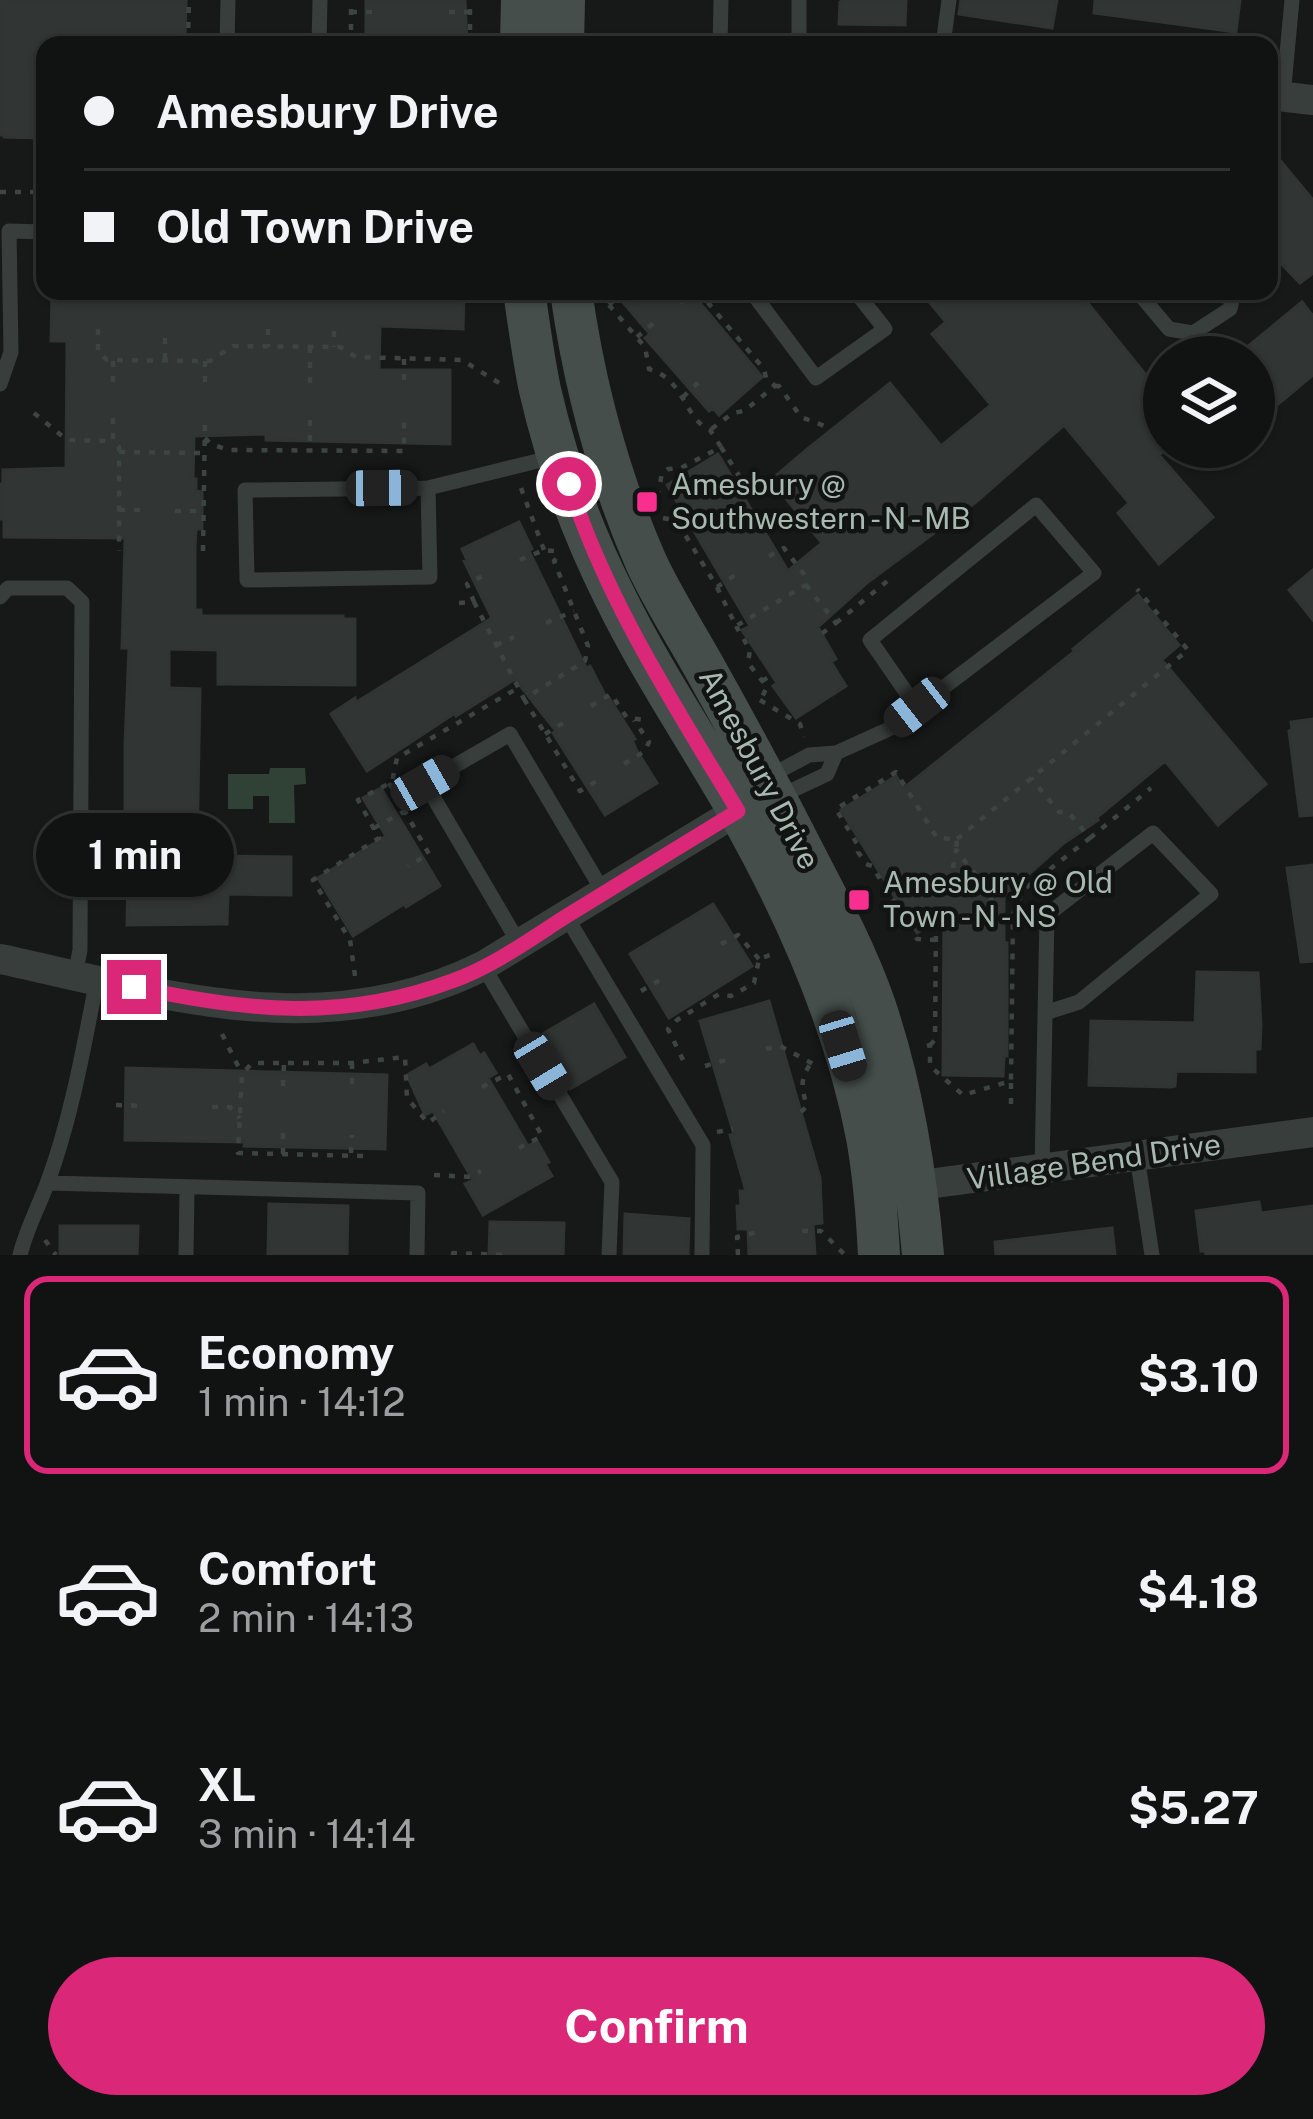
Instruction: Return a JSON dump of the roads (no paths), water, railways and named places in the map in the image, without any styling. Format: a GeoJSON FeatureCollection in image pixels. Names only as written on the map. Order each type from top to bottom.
{"type":"FeatureCollection","features":[{"type":"Feature","properties":{"kind":"street"},"geometry":{"type":"LineString","coordinates":[[521,36],[522,0]]}},
{"type":"Feature","properties":{"kind":"street"},"geometry":{"type":"LineString","coordinates":[[563,36],[564,0]]}},
{"type":"Feature","properties":{"kind":"street","name":"Amesbury Drive"},"geometry":{"type":"LineString","coordinates":[[525,300],[540,389],[578,514],[611,591],[643,652],[840,923],[874,1006],[899,1095],[917,1185],[923,1255]]}},
{"type":"Feature","properties":{"kind":"street","name":"Amesbury Drive"},"geometry":{"type":"LineString","coordinates":[[573,300],[580,356],[616,488],[755,801],[788,905],[835,1020],[867,1135],[879,1255]]}},
{"type":"Feature","properties":{"kind":"street"},"geometry":{"type":"LineString","coordinates":[[560,456],[604,447]]}},
{"type":"Feature","properties":{"kind":"street"},"geometry":{"type":"LineString","coordinates":[[0,958],[207,1003],[322,1009],[391,999],[454,981],[483,966],[755,801]]}},
{"type":"Feature","properties":{"kind":"street","name":"Village Bend Drive"},"geometry":{"type":"LineString","coordinates":[[875,1192],[1313,1132]]}},
{"type":"Feature","properties":{"kind":"lane"},"geometry":{"type":"LineString","coordinates":[[227,36],[228,0]]}},
{"type":"Feature","properties":{"kind":"lane"},"geometry":{"type":"LineString","coordinates":[[320,0],[320,36]]}},
{"type":"Feature","properties":{"kind":"lane"},"geometry":{"type":"LineString","coordinates":[[720,36],[722,0]]}},
{"type":"Feature","properties":{"kind":"lane"},"geometry":{"type":"LineString","coordinates":[[799,0],[799,36]]}},
{"type":"Feature","properties":{"kind":"lane"},"geometry":{"type":"LineString","coordinates":[[944,36],[949,0]]}},
{"type":"Feature","properties":{"kind":"lane"},"geometry":{"type":"LineString","coordinates":[[1288,97],[1292,0]]}},
{"type":"Feature","properties":{"kind":"lane"},"geometry":{"type":"LineString","coordinates":[[0,384],[11,352],[9,231],[36,232]]}},
{"type":"Feature","properties":{"kind":"lane"},"geometry":{"type":"LineString","coordinates":[[758,300],[816,378],[885,329],[862,300]]}},
{"type":"Feature","properties":{"kind":"lane"},"geometry":{"type":"LineString","coordinates":[[1145,300],[1168,328],[1193,333],[1230,309],[1232,300]]}},
{"type":"Feature","properties":{"kind":"lane"},"geometry":{"type":"LineString","coordinates":[[428,488],[430,578],[247,580],[245,490],[428,488],[560,456]]}},
{"type":"Feature","properties":{"kind":"lane"},"geometry":{"type":"LineString","coordinates":[[755,801],[782,770],[812,754],[836,753],[889,729],[1094,573],[1036,505],[869,640],[917,707]]}},
{"type":"Feature","properties":{"kind":"lane"},"geometry":{"type":"LineString","coordinates":[[0,597],[8,588],[67,588],[82,602],[80,950],[86,977],[80,1067],[48,1183],[20,1255]]}},
{"type":"Feature","properties":{"kind":"lane"},"geometry":{"type":"LineString","coordinates":[[520,944],[425,783],[510,734],[604,893]]}},
{"type":"Feature","properties":{"kind":"lane"},"geometry":{"type":"LineString","coordinates":[[755,801],[827,774],[836,753]]}},
{"type":"Feature","properties":{"kind":"lane"},"geometry":{"type":"LineString","coordinates":[[1042,1169],[1047,915],[1153,833],[1210,894],[1079,1002],[1046,1013]]}},
{"type":"Feature","properties":{"kind":"lane"},"geometry":{"type":"LineString","coordinates":[[566,916],[703,1145],[702,1255]]}},
{"type":"Feature","properties":{"kind":"lane"},"geometry":{"type":"LineString","coordinates":[[483,966],[611,1181],[609,1255]]}},
{"type":"Feature","properties":{"kind":"lane"},"geometry":{"type":"LineString","coordinates":[[1137,1156],[1152,1255]]}},
{"type":"Feature","properties":{"kind":"lane"},"geometry":{"type":"LineString","coordinates":[[48,1183],[418,1193],[417,1255]]}},
{"type":"Feature","properties":{"kind":"lane"},"geometry":{"type":"LineString","coordinates":[[186,1255],[187,1188]]}},
{"type":"Feature","properties":{"kind":"place","name":"Amesbury @ Southwestern - N - MB"},"geometry":{"type":"Point","coordinates":[647,502]}},
{"type":"Feature","properties":{"kind":"place","name":"Amesbury @ Old Town - N - NS"},"geometry":{"type":"Point","coordinates":[859,900]}}]}
